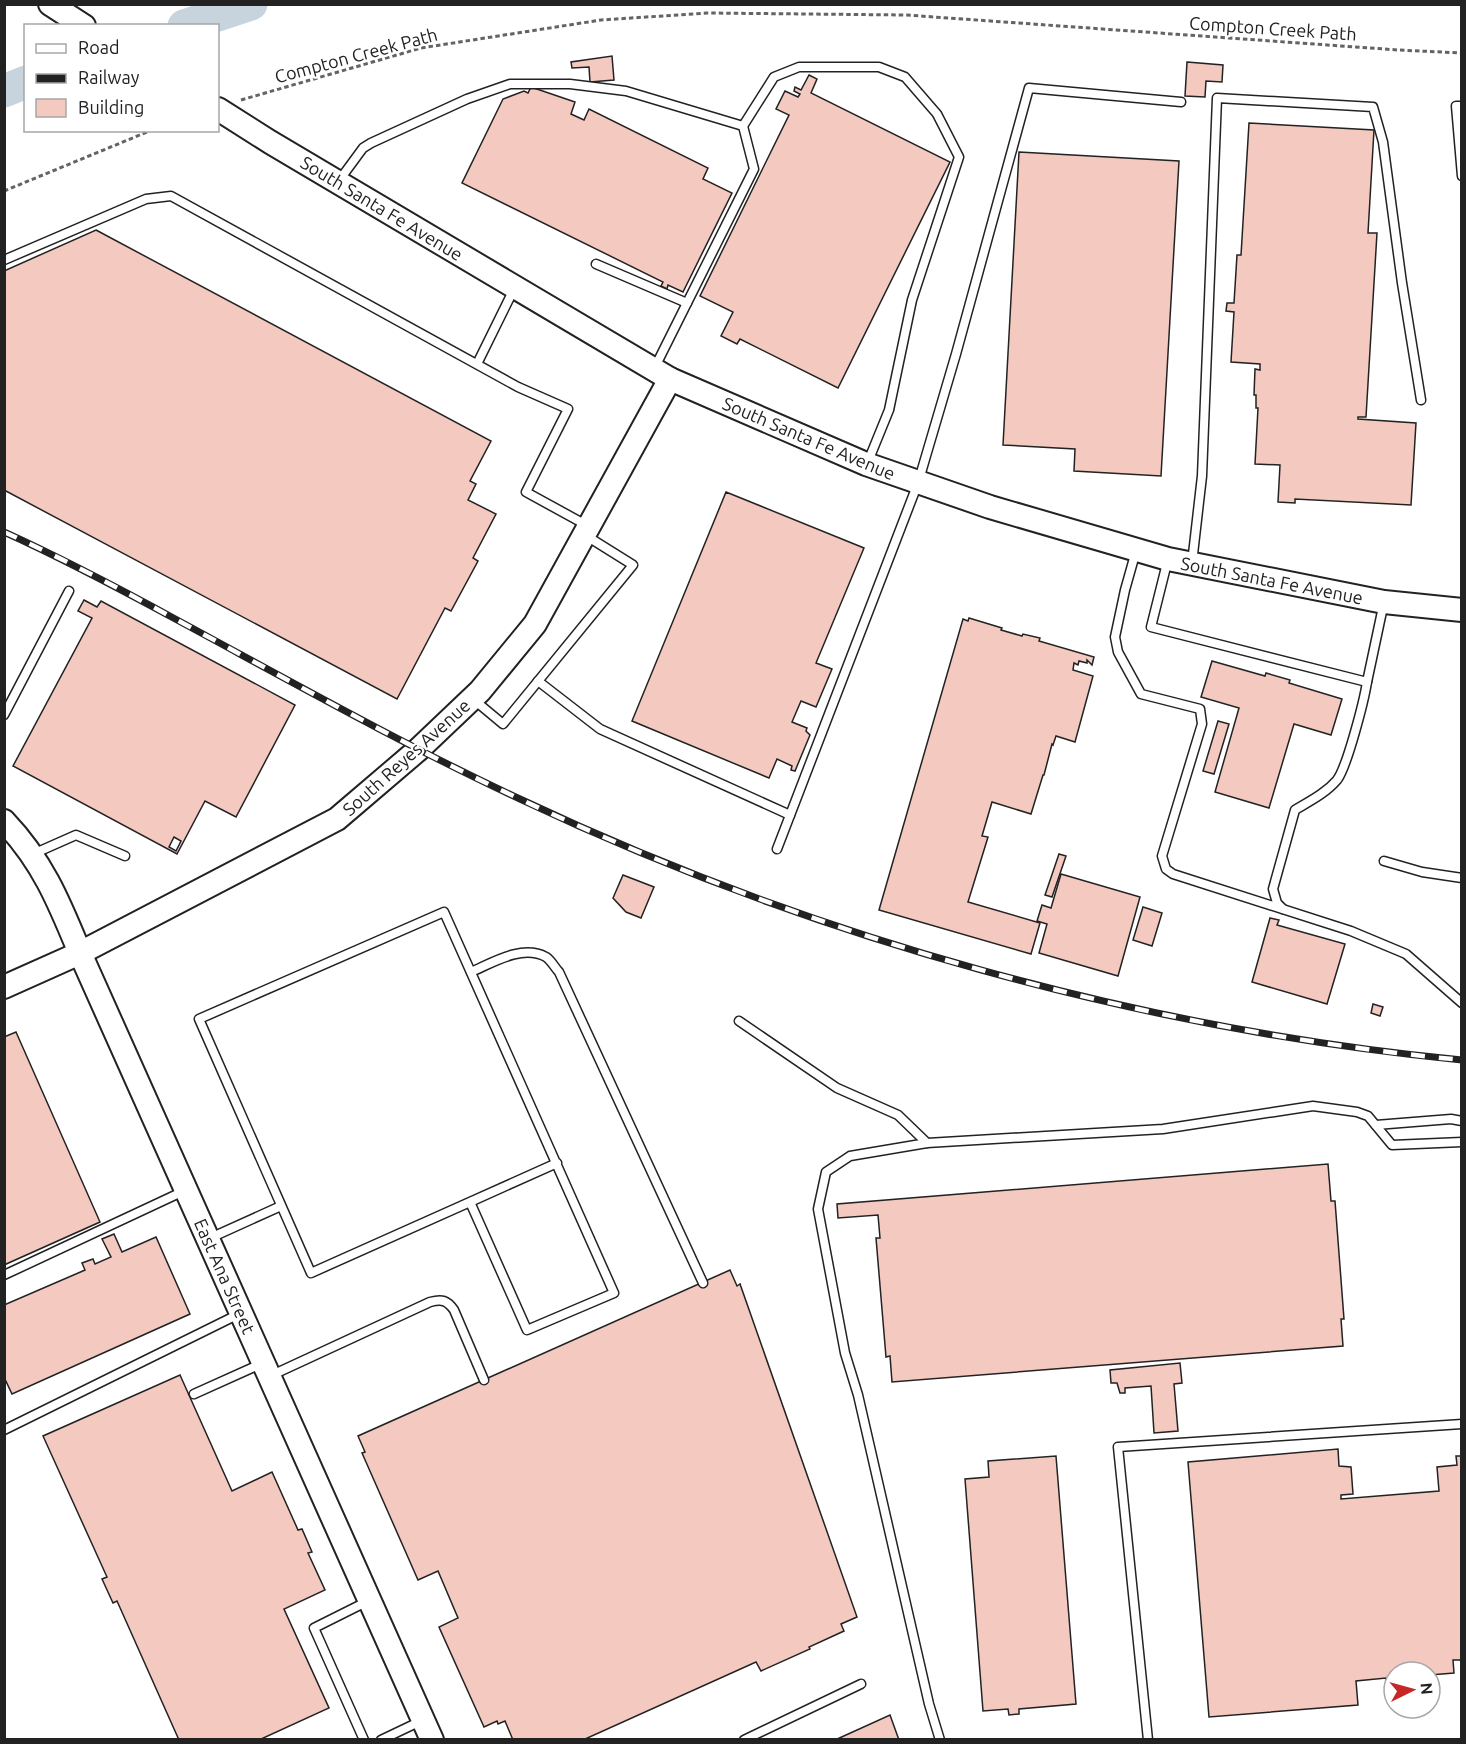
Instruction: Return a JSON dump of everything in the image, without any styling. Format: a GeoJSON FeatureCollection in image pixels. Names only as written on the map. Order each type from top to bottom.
{"type":"FeatureCollection","features":[{"type":"Feature","properties":{"kind":"street"},"geometry":{"type":"LineString","coordinates":[[50,4],[81,24]]}},
{"type":"Feature","properties":{"kind":"street","name":"South Santa Fe Avenue"},"geometry":{"type":"LineString","coordinates":[[219,110],[662,374],[866,464],[990,507],[1168,559],[1384,602],[1461,610]]}},
{"type":"Feature","properties":{"kind":"street","name":"South Reyes Avenue"},"geometry":{"type":"LineString","coordinates":[[4,987],[80,953],[338,819],[419,749],[472,698],[535,624],[586,530],[662,374]]}},
{"type":"Feature","properties":{"kind":"street","name":"East Ana Street"},"geometry":{"type":"LineString","coordinates":[[4,821],[32,854],[59,901],[80,953],[427,1730]]}},
{"type":"Feature","properties":{"kind":"lane"},"geometry":{"type":"LineString","coordinates":[[662,374],[687,303],[754,169],[743,126],[774,77],[799,67],[879,67],[905,77],[937,114],[958,157],[912,300],[890,410],[866,464]]}},
{"type":"Feature","properties":{"kind":"lane"},"geometry":{"type":"LineString","coordinates":[[338,182],[363,148],[371,143],[467,99],[510,84],[570,84],[626,91],[743,126]]}},
{"type":"Feature","properties":{"kind":"lane"},"geometry":{"type":"LineString","coordinates":[[777,849],[918,483],[957,354],[1029,88],[1181,102]]}},
{"type":"Feature","properties":{"kind":"lane"},"geometry":{"type":"LineString","coordinates":[[1192,563],[1202,476],[1217,98],[1373,107],[1383,142],[1420,400]]}},
{"type":"Feature","properties":{"kind":"lane"},"geometry":{"type":"LineString","coordinates":[[1461,106],[1456,106],[1461,176]]}},
{"type":"Feature","properties":{"kind":"lane"},"geometry":{"type":"LineString","coordinates":[[4,260],[146,199],[171,196],[518,387],[568,409],[526,492],[586,530],[633,565],[502,724],[472,698]]}},
{"type":"Feature","properties":{"kind":"lane"},"geometry":{"type":"LineString","coordinates":[[596,264],[687,303]]}},
{"type":"Feature","properties":{"kind":"lane"},"geometry":{"type":"LineString","coordinates":[[477,364],[515,287]]}},
{"type":"Feature","properties":{"kind":"lane"},"geometry":{"type":"LineString","coordinates":[[1136,550],[1116,631],[1118,652],[1136,688],[1142,694],[1200,709],[1202,713],[1202,724],[1162,856],[1166,869],[1173,874],[1351,931],[1406,954],[1461,1003]]}},
{"type":"Feature","properties":{"kind":"lane"},"geometry":{"type":"LineString","coordinates":[[1168,559],[1151,627],[1367,682]]}},
{"type":"Feature","properties":{"kind":"lane"},"geometry":{"type":"LineString","coordinates":[[4,715],[69,591]]}},
{"type":"Feature","properties":{"kind":"lane"},"geometry":{"type":"LineString","coordinates":[[1283,909],[1277,903],[1273,890],[1295,810],[1328,789],[1339,778],[1365,696],[1384,602]]}},
{"type":"Feature","properties":{"kind":"lane"},"geometry":{"type":"LineString","coordinates":[[538,681],[600,729],[790,815]]}},
{"type":"Feature","properties":{"kind":"lane"},"geometry":{"type":"LineString","coordinates":[[32,854],[76,835],[125,856]]}},
{"type":"Feature","properties":{"kind":"lane"},"geometry":{"type":"LineString","coordinates":[[1384,861],[1422,872],[1461,878]]}},
{"type":"Feature","properties":{"kind":"lane"},"geometry":{"type":"LineString","coordinates":[[470,1202],[527,1330],[614,1293],[557,1163],[444,912],[199,1019],[311,1273],[557,1163]]}},
{"type":"Feature","properties":{"kind":"lane"},"geometry":{"type":"LineString","coordinates":[[471,972],[508,956],[526,953],[546,957],[559,972],[703,1282]]}},
{"type":"Feature","properties":{"kind":"lane"},"geometry":{"type":"LineString","coordinates":[[739,1021],[837,1088],[898,1115],[927,1143]]}},
{"type":"Feature","properties":{"kind":"lane"},"geometry":{"type":"LineString","coordinates":[[940,1740],[929,1704],[858,1395],[845,1353],[818,1209],[826,1172],[850,1156],[927,1143],[1163,1129],[1313,1106],[1357,1112],[1368,1116],[1392,1145],[1461,1143]]}},
{"type":"Feature","properties":{"kind":"lane"},"geometry":{"type":"LineString","coordinates":[[1376,1125],[1451,1119],[1461,1121]]}},
{"type":"Feature","properties":{"kind":"lane"},"geometry":{"type":"LineString","coordinates":[[4,1275],[186,1189]]}},
{"type":"Feature","properties":{"kind":"lane"},"geometry":{"type":"LineString","coordinates":[[208,1239],[281,1206]]}},
{"type":"Feature","properties":{"kind":"lane"},"geometry":{"type":"LineString","coordinates":[[194,1394],[266,1370],[441,1299],[449,1302],[454,1310],[484,1380]]}},
{"type":"Feature","properties":{"kind":"lane"},"geometry":{"type":"LineString","coordinates":[[4,1430],[241,1313]]}},
{"type":"Feature","properties":{"kind":"lane"},"geometry":{"type":"LineString","coordinates":[[1148,1740],[1118,1447],[1461,1424]]}},
{"type":"Feature","properties":{"kind":"lane"},"geometry":{"type":"LineString","coordinates":[[364,1740],[314,1628],[370,1600]]}},
{"type":"Feature","properties":{"kind":"lane"},"geometry":{"type":"LineString","coordinates":[[744,1740],[861,1684]]}},
{"type":"Feature","properties":{"kind":"lane"},"geometry":{"type":"LineString","coordinates":[[381,1740],[427,1730]]}},
{"type":"Feature","properties":{"kind":"path","name":"Compton Creek Path"},"geometry":{"type":"LineString","coordinates":[[263,94],[421,48],[601,20],[707,14],[906,15],[1386,50],[1461,53]]}},
{"type":"Feature","properties":{"kind":"path"},"geometry":{"type":"LineString","coordinates":[[4,191],[147,132]]}},
{"type":"Feature","properties":{"kind":"building"},"geometry":{"type":"Polygon","coordinates":[[[612,56],[614,80],[590,82],[589,67],[572,68],[571,62],[612,56]]]}},
{"type":"Feature","properties":{"kind":"building"},"geometry":{"type":"Polygon","coordinates":[[[1187,62],[1223,65],[1222,82],[1206,81],[1205,97],[1185,96],[1187,62]]]}},
{"type":"Feature","properties":{"kind":"building"},"geometry":{"type":"Polygon","coordinates":[[[809,75],[817,79],[811,93],[950,162],[838,388],[740,339],[737,344],[721,336],[733,312],[700,296],[789,115],[776,109],[785,91],[798,97],[800,94],[794,91],[795,87],[801,90],[809,75]]]}},
{"type":"Feature","properties":{"kind":"building"},"geometry":{"type":"Polygon","coordinates":[[[531,87],[575,102],[571,114],[584,120],[589,109],[708,168],[703,179],[732,193],[683,292],[668,285],[667,289],[661,286],[663,282],[462,183],[503,99],[524,91],[528,93],[531,87]]]}},
{"type":"Feature","properties":{"kind":"building"},"geometry":{"type":"Polygon","coordinates":[[[1249,123],[1374,130],[1368,233],[1377,233],[1366,417],[1358,417],[1358,419],[1416,423],[1411,505],[1295,499],[1295,503],[1278,502],[1280,465],[1255,464],[1258,408],[1256,408],[1256,395],[1254,395],[1255,369],[1260,370],[1260,364],[1231,362],[1234,312],[1226,311],[1227,303],[1234,303],[1237,255],[1241,255],[1249,123]]]}},
{"type":"Feature","properties":{"kind":"building"},"geometry":{"type":"Polygon","coordinates":[[[1019,152],[1179,161],[1161,476],[1074,471],[1075,449],[1003,445],[1019,152]]]}},
{"type":"Feature","properties":{"kind":"building"},"geometry":{"type":"Polygon","coordinates":[[[96,230],[491,441],[470,481],[476,484],[468,500],[496,514],[473,558],[478,561],[451,611],[445,608],[397,699],[4,490],[4,271],[96,230]]]}},
{"type":"Feature","properties":{"kind":"building"},"geometry":{"type":"Polygon","coordinates":[[[726,492],[864,548],[816,663],[832,669],[816,707],[801,701],[792,722],[807,728],[806,731],[810,735],[795,771],[791,770],[792,766],[777,759],[769,778],[632,721],[726,492]]]}},
{"type":"Feature","properties":{"kind":"building"},"geometry":{"type":"Polygon","coordinates":[[[84,600],[97,607],[101,601],[295,705],[236,817],[205,801],[177,854],[13,766],[92,618],[78,611],[84,600]],[[174,837],[169,847],[176,851],[181,841],[174,837]]]}},
{"type":"Feature","properties":{"kind":"building"},"geometry":{"type":"Polygon","coordinates":[[[969,618],[1022,636],[1023,634],[1040,638],[1039,641],[1094,657],[1092,665],[1087,660],[1087,663],[1079,661],[1078,665],[1074,663],[1073,670],[1093,676],[1075,742],[1056,736],[1031,814],[992,802],[982,836],[988,837],[968,902],[1040,923],[1031,954],[879,910],[963,619],[968,621],[969,618]]]}},
{"type":"Feature","properties":{"kind":"building"},"geometry":{"type":"Polygon","coordinates":[[[1212,661],[1265,676],[1266,673],[1290,680],[1289,683],[1342,699],[1331,735],[1294,724],[1269,808],[1215,792],[1239,708],[1201,697],[1212,661]]]}},
{"type":"Feature","properties":{"kind":"building"},"geometry":{"type":"Polygon","coordinates":[[[1218,721],[1229,724],[1214,774],[1203,771],[1218,721]]]}},
{"type":"Feature","properties":{"kind":"building"},"geometry":{"type":"Polygon","coordinates":[[[1059,854],[1066,856],[1052,897],[1045,895],[1059,854]]]}},
{"type":"Feature","properties":{"kind":"building"},"geometry":{"type":"Polygon","coordinates":[[[1061,874],[1140,897],[1118,976],[1039,953],[1047,924],[1037,921],[1042,905],[1051,908],[1061,874]]]}},
{"type":"Feature","properties":{"kind":"building"},"geometry":{"type":"Polygon","coordinates":[[[623,875],[654,887],[641,918],[626,912],[613,898],[623,875]]]}},
{"type":"Feature","properties":{"kind":"building"},"geometry":{"type":"Polygon","coordinates":[[[1143,907],[1162,913],[1152,946],[1133,940],[1143,907]]]}},
{"type":"Feature","properties":{"kind":"building"},"geometry":{"type":"Polygon","coordinates":[[[1270,918],[1279,920],[1277,925],[1345,944],[1327,1004],[1252,982],[1270,918]]]}},
{"type":"Feature","properties":{"kind":"building"},"geometry":{"type":"Polygon","coordinates":[[[1373,1004],[1383,1007],[1380,1016],[1371,1013],[1373,1004]]]}},
{"type":"Feature","properties":{"kind":"building"},"geometry":{"type":"Polygon","coordinates":[[[16,1032],[100,1222],[4,1265],[4,1037],[16,1032]]]}},
{"type":"Feature","properties":{"kind":"building"},"geometry":{"type":"Polygon","coordinates":[[[1328,1164],[1331,1201],[1335,1201],[1344,1319],[1341,1319],[1343,1346],[892,1382],[890,1356],[886,1357],[876,1238],[880,1238],[878,1215],[838,1218],[837,1204],[1328,1164]]]}},
{"type":"Feature","properties":{"kind":"building"},"geometry":{"type":"Polygon","coordinates":[[[114,1234],[122,1252],[156,1237],[190,1314],[12,1394],[4,1377],[4,1305],[85,1270],[82,1263],[93,1259],[95,1264],[111,1257],[102,1239],[114,1234]]]}},
{"type":"Feature","properties":{"kind":"building"},"geometry":{"type":"Polygon","coordinates":[[[730,1270],[737,1286],[740,1284],[857,1617],[841,1624],[844,1631],[761,1671],[756,1662],[583,1740],[513,1740],[505,1721],[498,1724],[497,1721],[484,1727],[439,1627],[458,1618],[438,1571],[418,1580],[362,1453],[365,1452],[358,1436],[730,1270]]]}},
{"type":"Feature","properties":{"kind":"building"},"geometry":{"type":"Polygon","coordinates":[[[1180,1363],[1182,1383],[1174,1384],[1178,1431],[1154,1433],[1151,1386],[1125,1388],[1125,1393],[1120,1393],[1117,1383],[1111,1383],[1110,1370],[1180,1363]]]}},
{"type":"Feature","properties":{"kind":"building"},"geometry":{"type":"Polygon","coordinates":[[[180,1375],[232,1491],[272,1472],[298,1530],[302,1529],[312,1552],[308,1553],[325,1590],[284,1609],[329,1708],[259,1740],[179,1740],[117,1601],[113,1603],[102,1579],[107,1577],[43,1436],[180,1375]]]}},
{"type":"Feature","properties":{"kind":"building"},"geometry":{"type":"Polygon","coordinates":[[[1338,1449],[1339,1466],[1351,1467],[1353,1494],[1341,1495],[1341,1499],[1439,1491],[1437,1467],[1457,1465],[1456,1456],[1462,1456],[1462,1663],[1460,1660],[1453,1660],[1454,1673],[1442,1674],[1442,1660],[1382,1660],[1382,1678],[1356,1681],[1358,1705],[1209,1717],[1188,1462],[1338,1449]]]}},
{"type":"Feature","properties":{"kind":"building"},"geometry":{"type":"Polygon","coordinates":[[[1056,1456],[1076,1704],[1019,1709],[1019,1714],[1009,1715],[1008,1709],[983,1711],[965,1479],[989,1477],[988,1461],[1056,1456]]]}},
{"type":"Feature","properties":{"kind":"building"},"geometry":{"type":"Polygon","coordinates":[[[890,1715],[899,1740],[835,1740],[890,1715]]]}},
{"type":"Feature","properties":{"kind":"waterway"},"geometry":{"type":"LineString","coordinates":[[190,24],[251,4]]}},
{"type":"Feature","properties":{"kind":"waterway"},"geometry":{"type":"LineString","coordinates":[[4,91],[24,83]]}},
{"type":"Feature","properties":{"kind":"railway"},"geometry":{"type":"LineString","coordinates":[[4,532],[114,586],[434,757],[631,849],[745,894],[861,934],[980,970],[1099,1000],[1220,1026],[1341,1046],[1462,1060]]}}]}
